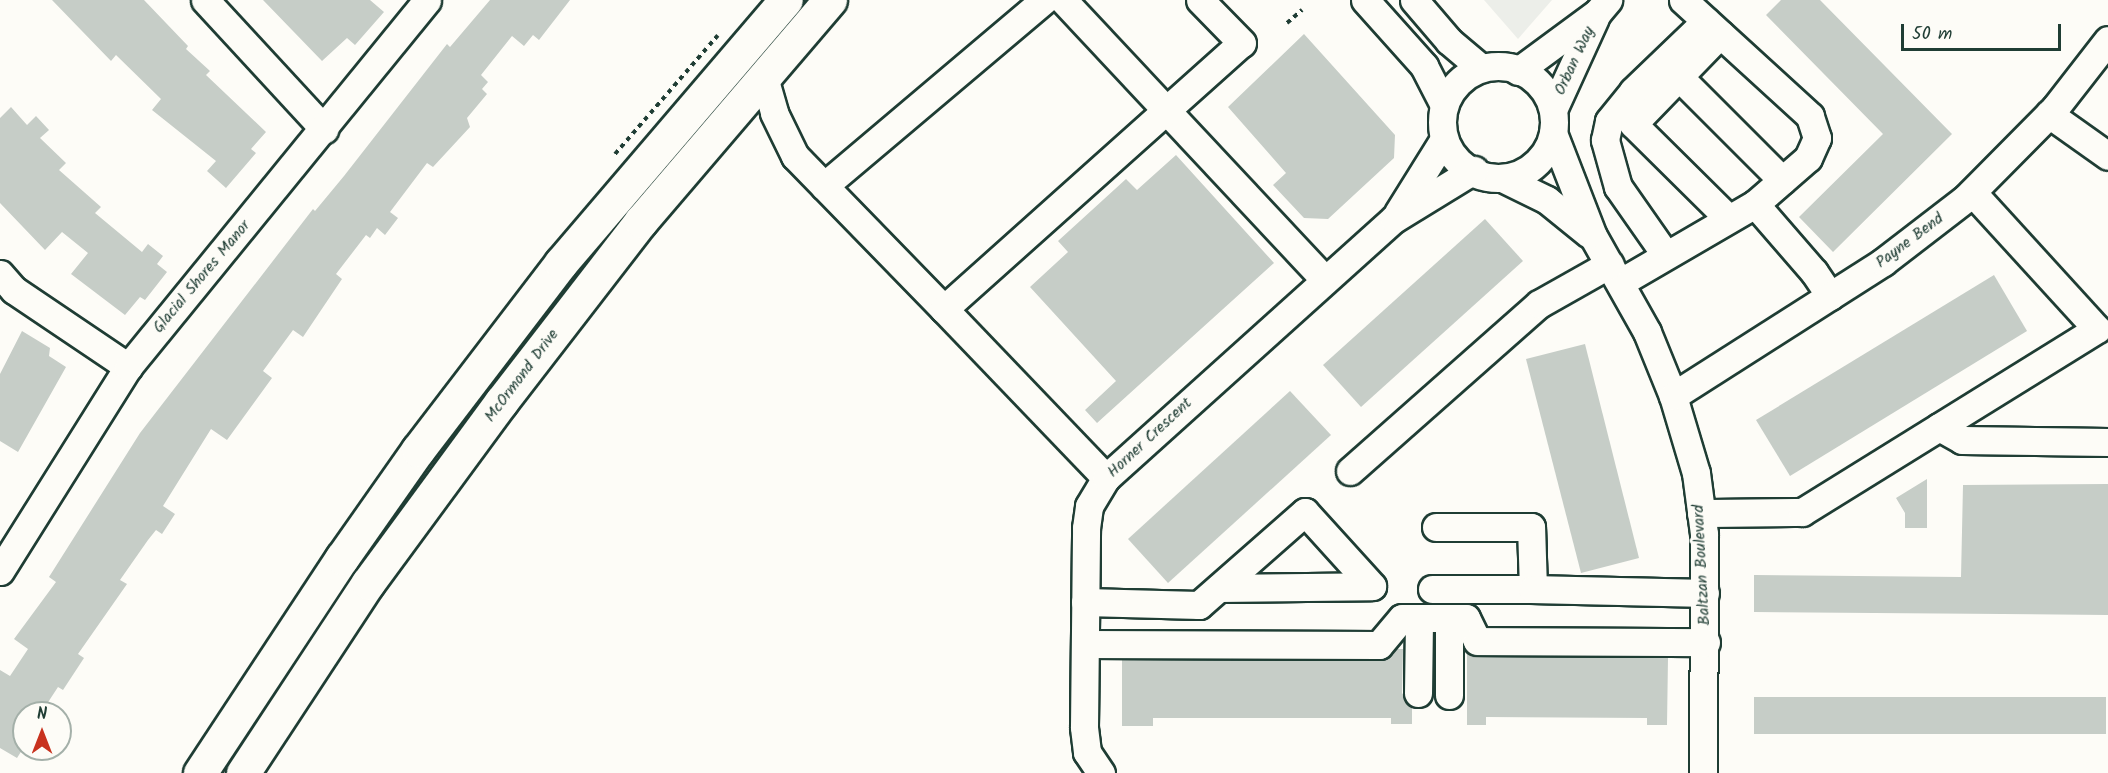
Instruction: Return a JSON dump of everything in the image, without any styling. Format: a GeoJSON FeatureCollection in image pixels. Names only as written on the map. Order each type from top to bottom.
{"type":"FeatureCollection","features":[{"type":"Feature","properties":{"kind":"main road"},"geometry":{"type":"LineString","coordinates":[[200,773],[342,558],[418,450],[561,263],[786,0]]}},
{"type":"Feature","properties":{"kind":"main road","name":"McOrmond Drive"},"geometry":{"type":"LineString","coordinates":[[243,773],[368,582],[501,402],[641,221],[830,0]]}},
{"type":"Feature","properties":{"kind":"street"},"geometry":{"type":"LineString","coordinates":[[205,0],[324,129]]}},
{"type":"Feature","properties":{"kind":"street","name":"Glacial Shores Manor"},"geometry":{"type":"LineString","coordinates":[[0,571],[128,367],[427,0]]}},
{"type":"Feature","properties":{"kind":"street"},"geometry":{"type":"LineString","coordinates":[[824,186],[1044,0]]}},
{"type":"Feature","properties":{"kind":"street"},"geometry":{"type":"LineString","coordinates":[[1063,0],[1325,280]]}},
{"type":"Feature","properties":{"kind":"street"},"geometry":{"type":"LineString","coordinates":[[945,309],[1242,43],[1200,0]]}},
{"type":"Feature","properties":{"kind":"street"},"geometry":{"type":"LineString","coordinates":[[1365,0],[1424,66],[1444,105],[1444,139],[1452,154],[1483,176],[1502,178],[1520,174],[1535,164],[1547,150],[1553,121],[1543,88],[1518,70],[1504,66],[1480,68],[1465,76],[1444,105]]}},
{"type":"Feature","properties":{"kind":"street"},"geometry":{"type":"LineString","coordinates":[[1414,0],[1449,41],[1480,68]]}},
{"type":"Feature","properties":{"kind":"street"},"geometry":{"type":"LineString","coordinates":[[1350,471],[1539,304],[1665,254],[1755,204],[1808,158],[1817,138],[1810,116],[1683,0]]}},
{"type":"Feature","properties":{"kind":"street","name":"Orban Way"},"geometry":{"type":"LineString","coordinates":[[1518,70],[1603,6]]}},
{"type":"Feature","properties":{"kind":"street","name":"Orban Way"},"geometry":{"type":"LineString","coordinates":[[1553,121],[1603,6]]}},
{"type":"Feature","properties":{"kind":"street"},"geometry":{"type":"LineString","coordinates":[[1713,28],[1679,77],[1634,124],[1728,218]]}},
{"type":"Feature","properties":{"kind":"street"},"geometry":{"type":"LineString","coordinates":[[1665,254],[1618,187],[1605,141],[1609,121],[1633,91],[1713,28]]}},
{"type":"Feature","properties":{"kind":"street","name":"Payne Bend"},"geometry":{"type":"LineString","coordinates":[[1672,396],[1883,262],[1972,192],[2049,114],[2108,40]]}},
{"type":"Feature","properties":{"kind":"street"},"geometry":{"type":"LineString","coordinates":[[764,77],[774,113],[795,156],[1106,478]]}},
{"type":"Feature","properties":{"kind":"street"},"geometry":{"type":"LineString","coordinates":[[1679,77],[1782,180]]}},
{"type":"Feature","properties":{"kind":"street"},"geometry":{"type":"LineString","coordinates":[[2049,114],[2108,156]]}},
{"type":"Feature","properties":{"kind":"street","name":"Baltzan Boulevard"},"geometry":{"type":"LineString","coordinates":[[1553,121],[1593,236],[1647,332],[1672,396],[1696,473],[1701,513],[1706,642],[1702,773]]}},
{"type":"Feature","properties":{"kind":"street","name":"Horner Crescent"},"geometry":{"type":"LineString","coordinates":[[1394,219],[1444,139]]}},
{"type":"Feature","properties":{"kind":"street","name":"Horner Crescent"},"geometry":{"type":"LineString","coordinates":[[1101,773],[1087,752],[1085,602],[1089,506],[1106,478],[1394,219],[1474,170]]}},
{"type":"Feature","properties":{"kind":"street","name":"Baltzan Boulevard"},"geometry":{"type":"LineString","coordinates":[[1502,178],[1547,200],[1593,236]]}},
{"type":"Feature","properties":{"kind":"street"},"geometry":{"type":"LineString","coordinates":[[1701,513],[1802,512],[1939,427],[2103,334],[1972,192]]}},
{"type":"Feature","properties":{"kind":"street"},"geometry":{"type":"LineString","coordinates":[[1755,204],[1814,272],[1830,296]]}},
{"type":"Feature","properties":{"kind":"street"},"geometry":{"type":"LineString","coordinates":[[0,274],[14,290],[128,367]]}},
{"type":"Feature","properties":{"kind":"street"},"geometry":{"type":"LineString","coordinates":[[1939,427],[1962,440],[2108,442]]}},
{"type":"Feature","properties":{"kind":"street"},"geometry":{"type":"LineString","coordinates":[[1085,602],[1199,605],[1305,512],[1372,586],[1219,588]]}},
{"type":"Feature","properties":{"kind":"street"},"geometry":{"type":"LineString","coordinates":[[1436,526],[1531,526],[1533,589]]}},
{"type":"Feature","properties":{"kind":"street"},"geometry":{"type":"LineString","coordinates":[[1432,589],[1705,593]]}},
{"type":"Feature","properties":{"kind":"street"},"geometry":{"type":"LineString","coordinates":[[1085,644],[1379,645],[1402,618],[1466,618],[1477,641],[1706,642]]}},
{"type":"Feature","properties":{"kind":"street"},"geometry":{"type":"LineString","coordinates":[[1418,693],[1419,618]]}},
{"type":"Feature","properties":{"kind":"street"},"geometry":{"type":"LineString","coordinates":[[1449,618],[1449,695]]}},
{"type":"Feature","properties":{"kind":"path"},"geometry":{"type":"LineString","coordinates":[[1287,23],[1302,10]]}},
{"type":"Feature","properties":{"kind":"shaded area"},"geometry":{"type":"Polygon","coordinates":[[[1484,0],[1552,0],[1518,39],[1484,0]]]}},
{"type":"Feature","properties":{"kind":"building"},"geometry":{"type":"Polygon","coordinates":[[[52,0],[144,0],[188,46],[186,49],[210,71],[206,75],[266,132],[251,149],[256,153],[226,188],[207,171],[216,161],[152,110],[161,99],[116,55],[111,61],[52,0]]]}},
{"type":"Feature","properties":{"kind":"building"},"geometry":{"type":"Polygon","coordinates":[[[263,0],[370,0],[384,12],[355,45],[347,38],[322,61],[263,0]]]}},
{"type":"Feature","properties":{"kind":"building"},"geometry":{"type":"Polygon","coordinates":[[[490,0],[570,0],[539,40],[533,35],[524,46],[512,36],[481,75],[488,82],[482,89],[487,94],[467,118],[470,127],[433,167],[427,163],[390,212],[398,218],[385,235],[377,228],[370,238],[366,235],[336,274],[342,279],[303,337],[293,330],[263,371],[272,378],[227,440],[211,429],[163,506],[175,514],[162,534],[156,530],[120,580],[127,584],[78,654],[84,658],[63,690],[58,687],[49,701],[12,701],[12,755],[0,748],[0,670],[10,676],[28,649],[14,639],[56,582],[49,577],[140,433],[313,209],[315,211],[344,176],[447,44],[450,47],[490,0]]]}},
{"type":"Feature","properties":{"kind":"building"},"geometry":{"type":"Polygon","coordinates":[[[1781,0],[1820,0],[1952,134],[1833,252],[1799,217],[1883,134],[1766,15],[1781,0]]]}},
{"type":"Feature","properties":{"kind":"building"},"geometry":{"type":"Polygon","coordinates":[[[1304,34],[1395,135],[1394,158],[1328,219],[1304,218],[1273,185],[1286,173],[1228,107],[1304,34]]]}},
{"type":"Feature","properties":{"kind":"building"},"geometry":{"type":"Polygon","coordinates":[[[11,107],[27,125],[36,116],[49,130],[40,138],[66,163],[59,170],[101,207],[95,213],[142,252],[148,244],[163,256],[157,264],[167,272],[145,300],[140,297],[125,315],[71,274],[88,253],[62,232],[45,250],[0,203],[0,118],[11,107]]]}},
{"type":"Feature","properties":{"kind":"building"},"geometry":{"type":"Polygon","coordinates":[[[1176,155],[1274,263],[1097,423],[1085,410],[1116,381],[1030,287],[1068,252],[1058,241],[1126,179],[1137,190],[1176,155]]]}},
{"type":"Feature","properties":{"kind":"building"},"geometry":{"type":"Polygon","coordinates":[[[1485,219],[1523,261],[1361,407],[1323,365],[1485,219]]]}},
{"type":"Feature","properties":{"kind":"building"},"geometry":{"type":"Polygon","coordinates":[[[1994,275],[2027,331],[1790,476],[1756,420],[1994,275]]]}},
{"type":"Feature","properties":{"kind":"building"},"geometry":{"type":"Polygon","coordinates":[[[22,331],[50,348],[49,356],[66,367],[18,452],[0,441],[0,374],[22,331]]]}},
{"type":"Feature","properties":{"kind":"building"},"geometry":{"type":"Polygon","coordinates":[[[1585,344],[1639,558],[1581,573],[1526,359],[1585,344]]]}},
{"type":"Feature","properties":{"kind":"building"},"geometry":{"type":"Polygon","coordinates":[[[1290,391],[1331,435],[1168,583],[1128,539],[1290,391]]]}},
{"type":"Feature","properties":{"kind":"building"},"geometry":{"type":"Polygon","coordinates":[[[1927,479],[1927,528],[1905,528],[1905,513],[1896,498],[1927,479]]]}},
{"type":"Feature","properties":{"kind":"building"},"geometry":{"type":"Polygon","coordinates":[[[2108,484],[2108,615],[1754,612],[1754,575],[1961,577],[1963,485],[2108,484]]]}},
{"type":"Feature","properties":{"kind":"building"},"geometry":{"type":"Polygon","coordinates":[[[1396,649],[1403,649],[1402,693],[1412,707],[1412,724],[1391,724],[1391,718],[1153,718],[1153,726],[1122,726],[1122,660],[1379,661],[1393,655],[1396,649]]]}},
{"type":"Feature","properties":{"kind":"building"},"geometry":{"type":"Polygon","coordinates":[[[1467,653],[1477,657],[1668,658],[1667,725],[1647,725],[1647,718],[1486,717],[1486,725],[1467,725],[1467,653]]]}},
{"type":"Feature","properties":{"kind":"building"},"geometry":{"type":"Polygon","coordinates":[[[1754,697],[2106,697],[2106,734],[1754,734],[1754,697]]]}}]}
